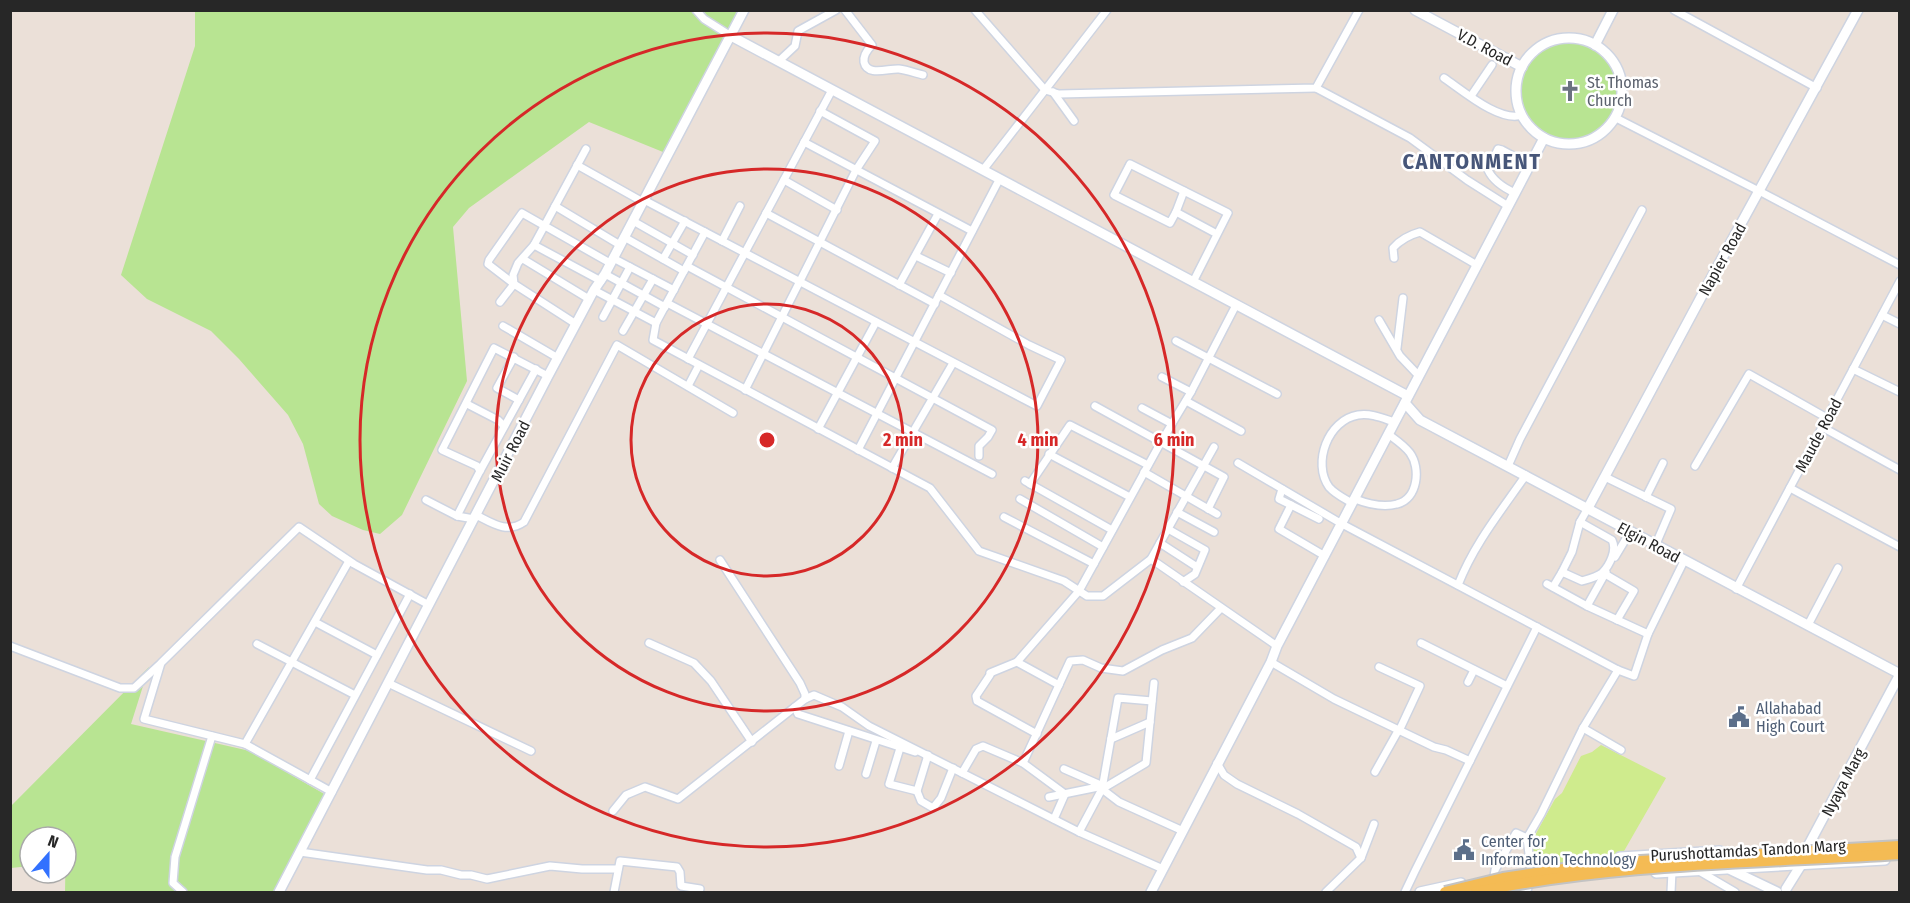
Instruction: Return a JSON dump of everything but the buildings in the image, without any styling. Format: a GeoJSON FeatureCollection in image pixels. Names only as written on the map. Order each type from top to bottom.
{"type":"FeatureCollection","features":[{"type":"Feature","properties":{"kind":"main road"},"geometry":{"type":"LineString","coordinates":[[1444,892],[1503,878],[1605,863],[1899,844]]}},
{"type":"Feature","properties":{"kind":"main road"},"geometry":{"type":"LineString","coordinates":[[1476,892],[1602,872],[1899,854]]}},
{"type":"Feature","properties":{"kind":"street"},"geometry":{"type":"LineString","coordinates":[[696,10],[731,36]]}},
{"type":"Feature","properties":{"kind":"street","name":"Muir Road"},"geometry":{"type":"LineString","coordinates":[[279,892],[548,376],[591,295],[612,261],[744,10]]}},
{"type":"Feature","properties":{"kind":"street"},"geometry":{"type":"LineString","coordinates":[[779,61],[795,46],[798,31],[836,10]]}},
{"type":"Feature","properties":{"kind":"street"},"geometry":{"type":"LineString","coordinates":[[845,10],[872,45],[865,55],[865,65],[868,69],[872,71],[897,69],[923,75]]}},
{"type":"Feature","properties":{"kind":"street"},"geometry":{"type":"LineString","coordinates":[[975,10],[1074,121]]}},
{"type":"Feature","properties":{"kind":"street"},"geometry":{"type":"LineString","coordinates":[[983,170],[1049,91],[1107,10]]}},
{"type":"Feature","properties":{"kind":"street"},"geometry":{"type":"LineString","coordinates":[[1316,88],[1359,10]]}},
{"type":"Feature","properties":{"kind":"street","name":"V.D. Road"},"geometry":{"type":"LineString","coordinates":[[1416,10],[1522,68]]}},
{"type":"Feature","properties":{"kind":"street"},"geometry":{"type":"LineString","coordinates":[[1595,45],[1613,10]]}},
{"type":"Feature","properties":{"kind":"street"},"geometry":{"type":"LineString","coordinates":[[1674,10],[1817,88]]}},
{"type":"Feature","properties":{"kind":"street","name":"Napier Road"},"geometry":{"type":"LineString","coordinates":[[1588,508],[1858,10]]}},
{"type":"Feature","properties":{"kind":"street","name":"Elgin Road"},"geometry":{"type":"LineString","coordinates":[[731,36],[1236,305],[1406,399],[1420,420],[1899,674]]}},
{"type":"Feature","properties":{"kind":"street"},"geometry":{"type":"LineString","coordinates":[[1568,38],[1595,45],[1608,55],[1618,69],[1622,86],[1622,102],[1616,118],[1605,131],[1592,140],[1576,144],[1560,144],[1544,138],[1528,124],[1522,115],[1516,91],[1522,68],[1530,56],[1541,47],[1554,41],[1568,38]]}},
{"type":"Feature","properties":{"kind":"street"},"geometry":{"type":"LineString","coordinates":[[1471,96],[1492,65]]}},
{"type":"Feature","properties":{"kind":"street"},"geometry":{"type":"LineString","coordinates":[[1444,78],[1492,110],[1515,117],[1522,115]]}},
{"type":"Feature","properties":{"kind":"street"},"geometry":{"type":"LineString","coordinates":[[1049,91],[1059,94],[1316,88],[1410,138],[1467,180],[1508,206]]}},
{"type":"Feature","properties":{"kind":"street"},"geometry":{"type":"LineString","coordinates":[[688,359],[832,90]]}},
{"type":"Feature","properties":{"kind":"street"},"geometry":{"type":"LineString","coordinates":[[745,390],[856,170],[875,141],[820,111]]}},
{"type":"Feature","properties":{"kind":"street"},"geometry":{"type":"LineString","coordinates":[[1616,118],[1759,190],[1899,265]]}},
{"type":"Feature","properties":{"kind":"street"},"geometry":{"type":"LineString","coordinates":[[1151,892],[1271,662],[1277,646],[1544,138]]}},
{"type":"Feature","properties":{"kind":"street"},"geometry":{"type":"LineString","coordinates":[[804,142],[972,231]]}},
{"type":"Feature","properties":{"kind":"street"},"geometry":{"type":"LineString","coordinates":[[500,302],[514,284],[513,274],[534,245],[586,148]]}},
{"type":"Feature","properties":{"kind":"street"},"geometry":{"type":"LineString","coordinates":[[1515,193],[1503,188],[1488,170],[1498,149],[1530,165]]}},
{"type":"Feature","properties":{"kind":"street"},"geometry":{"type":"LineString","coordinates":[[1184,191],[1170,223],[1114,195],[1130,164],[1184,191],[1228,213],[1192,282]]}},
{"type":"Feature","properties":{"kind":"street"},"geometry":{"type":"LineString","coordinates":[[577,165],[1037,406],[1061,360],[1029,345],[939,295]]}},
{"type":"Feature","properties":{"kind":"street"},"geometry":{"type":"LineString","coordinates":[[784,180],[837,210]]}},
{"type":"Feature","properties":{"kind":"street"},"geometry":{"type":"LineString","coordinates":[[858,450],[999,180]]}},
{"type":"Feature","properties":{"kind":"street"},"geometry":{"type":"LineString","coordinates":[[555,206],[622,241],[726,288],[992,430],[979,446],[979,456]]}},
{"type":"Feature","properties":{"kind":"street"},"geometry":{"type":"LineString","coordinates":[[722,241],[740,206]]}},
{"type":"Feature","properties":{"kind":"street"},"geometry":{"type":"LineString","coordinates":[[1508,466],[1520,439],[1642,210]]}},
{"type":"Feature","properties":{"kind":"street"},"geometry":{"type":"LineString","coordinates":[[1176,212],[1217,234]]}},
{"type":"Feature","properties":{"kind":"street"},"geometry":{"type":"LineString","coordinates":[[576,324],[514,284],[488,264],[522,213],[612,261],[630,267],[674,290]]}},
{"type":"Feature","properties":{"kind":"street"},"geometry":{"type":"LineString","coordinates":[[766,213],[935,304]]}},
{"type":"Feature","properties":{"kind":"street"},"geometry":{"type":"LineString","coordinates":[[899,285],[938,214]]}},
{"type":"Feature","properties":{"kind":"street"},"geometry":{"type":"LineString","coordinates":[[633,221],[693,255]]}},
{"type":"Feature","properties":{"kind":"street"},"geometry":{"type":"LineString","coordinates":[[663,259],[685,221]]}},
{"type":"Feature","properties":{"kind":"street"},"geometry":{"type":"LineString","coordinates":[[705,232],[656,323],[653,340],[930,488],[979,551],[1064,581],[1087,596],[1103,596],[1151,559],[1214,447]]}},
{"type":"Feature","properties":{"kind":"street"},"geometry":{"type":"LineString","coordinates":[[1394,258],[1393,248],[1398,242],[1409,235],[1420,232],[1478,265]]}},
{"type":"Feature","properties":{"kind":"street"},"geometry":{"type":"LineString","coordinates":[[534,245],[707,324],[992,474]]}},
{"type":"Feature","properties":{"kind":"street"},"geometry":{"type":"LineString","coordinates":[[916,256],[951,273]]}},
{"type":"Feature","properties":{"kind":"street"},"geometry":{"type":"LineString","coordinates":[[523,259],[591,295],[612,300],[656,323]]}},
{"type":"Feature","properties":{"kind":"street"},"geometry":{"type":"LineString","coordinates":[[603,317],[630,267]]}},
{"type":"Feature","properties":{"kind":"street"},"geometry":{"type":"LineString","coordinates":[[623,331],[653,279]]}},
{"type":"Feature","properties":{"kind":"street","name":"Maude Road"},"geometry":{"type":"LineString","coordinates":[[1736,589],[1899,281]]}},
{"type":"Feature","properties":{"kind":"street"},"geometry":{"type":"LineString","coordinates":[[1397,348],[1403,298]]}},
{"type":"Feature","properties":{"kind":"street"},"geometry":{"type":"LineString","coordinates":[[1037,734],[977,700],[976,696],[990,674],[1017,662],[1079,591],[1191,392],[1236,305]]}},
{"type":"Feature","properties":{"kind":"street"},"geometry":{"type":"LineString","coordinates":[[1882,315],[1899,324]]}},
{"type":"Feature","properties":{"kind":"street"},"geometry":{"type":"LineString","coordinates":[[1379,320],[1400,356],[1419,376]]}},
{"type":"Feature","properties":{"kind":"street"},"geometry":{"type":"LineString","coordinates":[[818,429],[876,322]]}},
{"type":"Feature","properties":{"kind":"street"},"geometry":{"type":"LineString","coordinates":[[503,326],[558,358]]}},
{"type":"Feature","properties":{"kind":"street"},"geometry":{"type":"LineString","coordinates":[[1176,341],[1277,394]]}},
{"type":"Feature","properties":{"kind":"street"},"geometry":{"type":"LineString","coordinates":[[426,500],[457,516],[475,517],[498,526],[509,528],[524,522],[617,345],[734,413]]}},
{"type":"Feature","properties":{"kind":"street"},"geometry":{"type":"LineString","coordinates":[[480,471],[477,466],[442,450],[494,348],[548,376]]}},
{"type":"Feature","properties":{"kind":"street"},"geometry":{"type":"LineString","coordinates":[[514,357],[497,387],[519,400]]}},
{"type":"Feature","properties":{"kind":"street"},"geometry":{"type":"LineString","coordinates":[[892,468],[953,363]]}},
{"type":"Feature","properties":{"kind":"street"},"geometry":{"type":"LineString","coordinates":[[688,386],[699,365]]}},
{"type":"Feature","properties":{"kind":"street"},"geometry":{"type":"LineString","coordinates":[[457,516],[536,369]]}},
{"type":"Feature","properties":{"kind":"street"},"geometry":{"type":"LineString","coordinates":[[1853,369],[1899,392]]}},
{"type":"Feature","properties":{"kind":"street"},"geometry":{"type":"LineString","coordinates":[[1695,466],[1749,374],[1827,418]]}},
{"type":"Feature","properties":{"kind":"street"},"geometry":{"type":"LineString","coordinates":[[1162,376],[1191,392]]}},
{"type":"Feature","properties":{"kind":"street"},"geometry":{"type":"LineString","coordinates":[[1186,401],[1241,431]]}},
{"type":"Feature","properties":{"kind":"street"},"geometry":{"type":"LineString","coordinates":[[467,404],[498,420],[504,426]]}},
{"type":"Feature","properties":{"kind":"street"},"geometry":{"type":"LineString","coordinates":[[1095,406],[1224,477],[1208,509]]}},
{"type":"Feature","properties":{"kind":"street"},"geometry":{"type":"LineString","coordinates":[[1142,408],[1172,424]]}},
{"type":"Feature","properties":{"kind":"street"},"geometry":{"type":"LineString","coordinates":[[1388,434],[1409,453],[1417,469],[1416,480],[1410,494],[1402,503],[1381,506],[1354,501],[1331,490],[1323,473],[1321,462],[1329,438],[1341,422],[1356,415],[1376,416],[1394,422]]}},
{"type":"Feature","properties":{"kind":"street"},"geometry":{"type":"LineString","coordinates":[[1112,530],[1028,482],[1070,425],[1217,514]]}},
{"type":"Feature","properties":{"kind":"street"},"geometry":{"type":"LineString","coordinates":[[1822,428],[1899,470]]}},
{"type":"Feature","properties":{"kind":"street"},"geometry":{"type":"LineString","coordinates":[[1049,454],[1130,497]]}},
{"type":"Feature","properties":{"kind":"street"},"geometry":{"type":"LineString","coordinates":[[1238,463],[1342,524],[1618,670],[1634,675],[1648,634],[1684,561]]}},
{"type":"Feature","properties":{"kind":"street"},"geometry":{"type":"LineString","coordinates":[[1646,497],[1663,463]]}},
{"type":"Feature","properties":{"kind":"street"},"geometry":{"type":"LineString","coordinates":[[1458,585],[1481,538],[1526,475]]}},
{"type":"Feature","properties":{"kind":"street"},"geometry":{"type":"LineString","coordinates":[[1605,477],[1671,509],[1656,544]]}},
{"type":"Feature","properties":{"kind":"street"},"geometry":{"type":"LineString","coordinates":[[1790,488],[1899,547]]}},
{"type":"Feature","properties":{"kind":"street"},"geometry":{"type":"LineString","coordinates":[[1282,489],[1279,499],[1319,519]]}},
{"type":"Feature","properties":{"kind":"street"},"geometry":{"type":"LineString","coordinates":[[1020,499],[1103,547]]}},
{"type":"Feature","properties":{"kind":"street"},"geometry":{"type":"LineString","coordinates":[[1291,505],[1279,529],[1325,556]]}},
{"type":"Feature","properties":{"kind":"street"},"geometry":{"type":"LineString","coordinates":[[1588,508],[1580,522],[1572,552],[1562,572],[1550,586],[1648,634]]}},
{"type":"Feature","properties":{"kind":"street"},"geometry":{"type":"LineString","coordinates":[[1177,512],[1214,532]]}},
{"type":"Feature","properties":{"kind":"street"},"geometry":{"type":"LineString","coordinates":[[1004,517],[1094,564]]}},
{"type":"Feature","properties":{"kind":"street"},"geometry":{"type":"LineString","coordinates":[[1562,572],[1582,581],[1591,579],[1601,574],[1614,553],[1612,540],[1580,522]]}},
{"type":"Feature","properties":{"kind":"street"},"geometry":{"type":"LineString","coordinates":[[10,646],[120,688],[134,688],[299,527],[349,561],[429,605]]}},
{"type":"Feature","properties":{"kind":"street"},"geometry":{"type":"LineString","coordinates":[[1168,529],[1205,550],[1194,574],[1183,582]]}},
{"type":"Feature","properties":{"kind":"street"},"geometry":{"type":"LineString","coordinates":[[1587,606],[1630,532]]}},
{"type":"Feature","properties":{"kind":"street"},"geometry":{"type":"LineString","coordinates":[[1160,543],[1197,567]]}},
{"type":"Feature","properties":{"kind":"street"},"geometry":{"type":"LineString","coordinates":[[1151,559],[1277,646]]}},
{"type":"Feature","properties":{"kind":"street"},"geometry":{"type":"LineString","coordinates":[[720,560],[800,683],[806,694],[805,699]]}},
{"type":"Feature","properties":{"kind":"street"},"geometry":{"type":"LineString","coordinates":[[245,744],[349,561]]}},
{"type":"Feature","properties":{"kind":"street"},"geometry":{"type":"LineString","coordinates":[[1808,625],[1838,568]]}},
{"type":"Feature","properties":{"kind":"street"},"geometry":{"type":"LineString","coordinates":[[1605,574],[1634,591],[1617,620]]}},
{"type":"Feature","properties":{"kind":"street"},"geometry":{"type":"LineString","coordinates":[[310,780],[410,594]]}},
{"type":"Feature","properties":{"kind":"street"},"geometry":{"type":"LineString","coordinates":[[1023,763],[1070,661],[1083,660],[1101,668],[1123,671],[1162,650],[1192,638],[1221,608]]}},
{"type":"Feature","properties":{"kind":"street"},"geometry":{"type":"LineString","coordinates":[[315,622],[376,655]]}},
{"type":"Feature","properties":{"kind":"street"},"geometry":{"type":"LineString","coordinates":[[1406,892],[1537,627]]}},
{"type":"Feature","properties":{"kind":"street"},"geometry":{"type":"LineString","coordinates":[[649,643],[694,663],[711,681],[752,742]]}},
{"type":"Feature","properties":{"kind":"street"},"geometry":{"type":"LineString","coordinates":[[1421,643],[1507,686]]}},
{"type":"Feature","properties":{"kind":"street"},"geometry":{"type":"LineString","coordinates":[[257,644],[355,695]]}},
{"type":"Feature","properties":{"kind":"street"},"geometry":{"type":"LineString","coordinates":[[1017,662],[1059,685]]}},
{"type":"Feature","properties":{"kind":"street"},"geometry":{"type":"LineString","coordinates":[[1271,662],[1334,699],[1399,731],[1470,761]]}},
{"type":"Feature","properties":{"kind":"street"},"geometry":{"type":"LineString","coordinates":[[161,663],[144,719],[245,744],[332,792]]}},
{"type":"Feature","properties":{"kind":"street"},"geometry":{"type":"LineString","coordinates":[[1375,772],[1399,731],[1420,686],[1379,667]]}},
{"type":"Feature","properties":{"kind":"street"},"geometry":{"type":"LineString","coordinates":[[1468,682],[1474,670]]}},
{"type":"Feature","properties":{"kind":"street"},"geometry":{"type":"LineString","coordinates":[[1534,886],[1527,838],[1583,728],[1618,670]]}},
{"type":"Feature","properties":{"kind":"street","name":"Nyaya Marg"},"geometry":{"type":"LineString","coordinates":[[1783,892],[1801,865],[1807,848],[1899,674]]}},
{"type":"Feature","properties":{"kind":"street"},"geometry":{"type":"LineString","coordinates":[[388,683],[531,751]]}},
{"type":"Feature","properties":{"kind":"street"},"geometry":{"type":"LineString","coordinates":[[1049,797],[1102,787],[1146,763],[1154,683]]}},
{"type":"Feature","properties":{"kind":"street"},"geometry":{"type":"LineString","coordinates":[[613,811],[626,795],[645,787],[678,799],[805,699],[814,695],[842,707],[869,726],[1079,832],[1163,869]]}},
{"type":"Feature","properties":{"kind":"street"},"geometry":{"type":"LineString","coordinates":[[1079,832],[1102,787],[1118,698],[1152,701]]}},
{"type":"Feature","properties":{"kind":"street"},"geometry":{"type":"LineString","coordinates":[[795,707],[798,714],[876,741],[928,755]]}},
{"type":"Feature","properties":{"kind":"street"},"geometry":{"type":"LineString","coordinates":[[1111,739],[1150,722]]}},
{"type":"Feature","properties":{"kind":"street"},"geometry":{"type":"LineString","coordinates":[[1583,728],[1621,750]]}},
{"type":"Feature","properties":{"kind":"street"},"geometry":{"type":"LineString","coordinates":[[839,766],[849,732]]}},
{"type":"Feature","properties":{"kind":"street"},"geometry":{"type":"LineString","coordinates":[[183,892],[173,883],[175,857],[212,736]]}},
{"type":"Feature","properties":{"kind":"street"},"geometry":{"type":"LineString","coordinates":[[866,774],[876,741]]}},
{"type":"Feature","properties":{"kind":"street"},"geometry":{"type":"LineString","coordinates":[[962,773],[976,749],[983,746],[1023,763],[1065,794]]}},
{"type":"Feature","properties":{"kind":"street"},"geometry":{"type":"LineString","coordinates":[[900,748],[889,784],[916,791]]}},
{"type":"Feature","properties":{"kind":"street"},"geometry":{"type":"LineString","coordinates":[[928,755],[916,791],[921,801],[933,808],[941,798],[953,768]]}},
{"type":"Feature","properties":{"kind":"street"},"geometry":{"type":"LineString","coordinates":[[1217,763],[1224,775],[1237,784],[1298,814],[1356,847],[1361,858]]}},
{"type":"Feature","properties":{"kind":"street"},"geometry":{"type":"LineString","coordinates":[[1064,769],[1102,787],[1119,801],[1183,831]]}},
{"type":"Feature","properties":{"kind":"street"},"geometry":{"type":"LineString","coordinates":[[1054,819],[1065,794]]}},
{"type":"Feature","properties":{"kind":"street"},"geometry":{"type":"LineString","coordinates":[[1326,892],[1361,858],[1374,824]]}},
{"type":"Feature","properties":{"kind":"street"},"geometry":{"type":"LineString","coordinates":[[1491,892],[1494,875],[1516,833],[1527,838]]}},
{"type":"Feature","properties":{"kind":"street","name":"Purushottamdas Tandon Marg"},"geometry":{"type":"LineString","coordinates":[[1420,892],[1494,875],[1609,858],[1899,844]]}},
{"type":"Feature","properties":{"kind":"street"},"geometry":{"type":"LineString","coordinates":[[300,852],[441,870],[487,879],[550,866],[618,869]]}},
{"type":"Feature","properties":{"kind":"street","name":"Purushottamdas Tandon Marg"},"geometry":{"type":"LineString","coordinates":[[1504,892],[1605,875],[1730,870],[1899,859]]}},
{"type":"Feature","properties":{"kind":"street"},"geometry":{"type":"LineString","coordinates":[[614,892],[620,861],[677,867],[680,872],[681,886],[700,889],[699,892]]}},
{"type":"Feature","properties":{"kind":"street"},"geometry":{"type":"LineString","coordinates":[[1730,870],[1783,892]]}},
{"type":"Feature","properties":{"kind":"street"},"geometry":{"type":"LineString","coordinates":[[1699,871],[1722,889],[1736,892]]}},
{"type":"Feature","properties":{"kind":"street"},"geometry":{"type":"LineString","coordinates":[[1671,892],[1672,872]]}},
{"type":"Feature","properties":{"kind":"green space"},"geometry":{"type":"Polygon","coordinates":[[[195,11],[739,11],[663,152],[589,122],[469,208],[453,227],[467,381],[402,515],[380,534],[363,530],[332,516],[319,504],[303,444],[288,415],[211,331],[147,299],[121,275],[195,46],[195,11]]]}},
{"type":"Feature","properties":{"kind":"green space"},"geometry":{"type":"Polygon","coordinates":[[[1559,43],[1579,43],[1604,57],[1615,73],[1618,92],[1615,111],[1604,127],[1579,141],[1559,141],[1542,133],[1528,119],[1520,102],[1520,82],[1528,65],[1542,51],[1559,43]]]}},
{"type":"Feature","properties":{"kind":"green space"},"geometry":{"type":"Polygon","coordinates":[[[149,667],[131,724],[250,751],[326,795],[276,892],[65,892],[65,885],[78,885],[78,825],[18,825],[18,867],[11,868],[11,806],[149,667]]]}},
{"type":"Feature","properties":{"kind":"green space"},"geometry":{"type":"Polygon","coordinates":[[[1601,745],[1666,778],[1620,858],[1533,872],[1533,839],[1555,799],[1562,793],[1581,756],[1601,745]]]}},
{"type":"Feature","properties":{"kind":"place","name":"St. Thomas Church"},"geometry":{"type":"Point","coordinates":[1570,91]}},
{"type":"Feature","properties":{"kind":"place","name":"Allahabad High Court"},"geometry":{"type":"Point","coordinates":[1739,717]}},
{"type":"Feature","properties":{"kind":"place","name":"Center for Information Technology"},"geometry":{"type":"Point","coordinates":[1464,850]}},
{"type":"Feature","properties":{"kind":"district","name":"CANTONMENT"},"geometry":{"type":"Point","coordinates":[1472,161]}}]}
